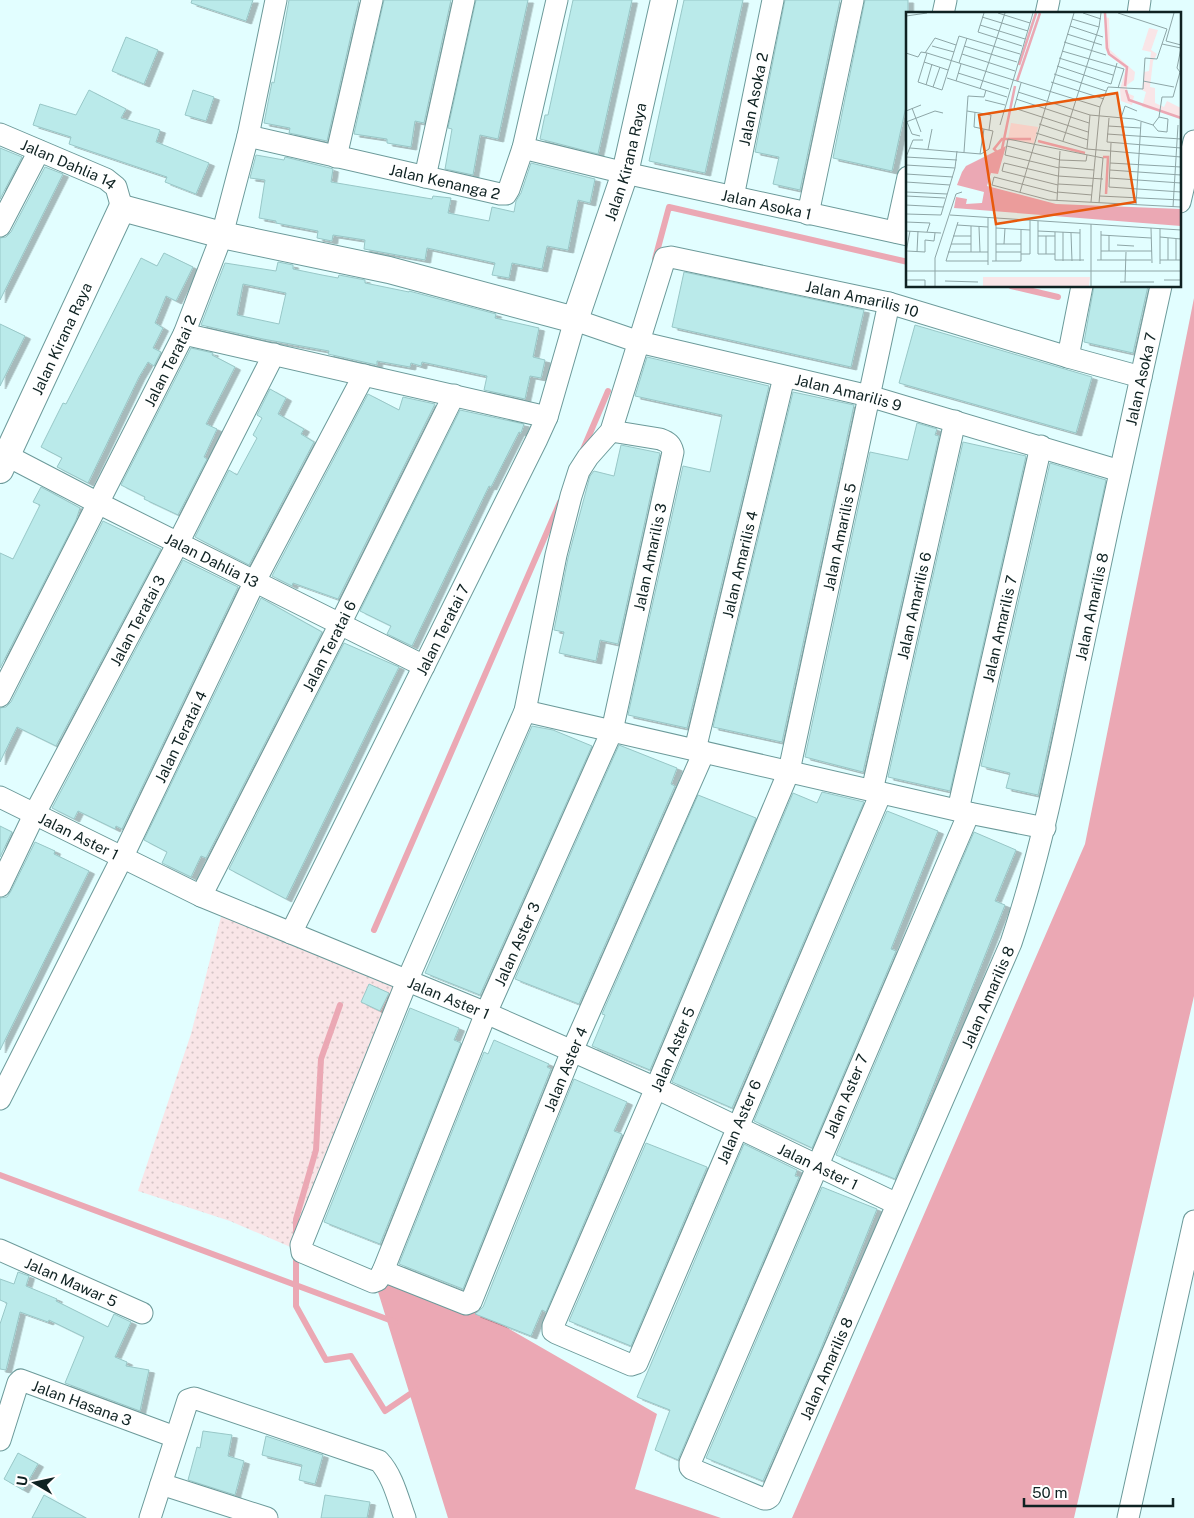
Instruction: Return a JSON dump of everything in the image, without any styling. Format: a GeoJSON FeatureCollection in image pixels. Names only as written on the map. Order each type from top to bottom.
{"type":"FeatureCollection","features":[{"type":"Feature","properties":{"kind":"street"},"geometry":{"type":"LineString","coordinates":[[336,157],[372,0]]}},
{"type":"Feature","properties":{"kind":"street"},"geometry":{"type":"LineString","coordinates":[[425,177],[464,0]]}},
{"type":"Feature","properties":{"kind":"street","name":"Jalan Kenanga 2"},"geometry":{"type":"LineString","coordinates":[[248,136],[506,194],[524,148],[557,0]]}},
{"type":"Feature","properties":{"kind":"street","name":"Jalan Kirana Raya"},"geometry":{"type":"LineString","coordinates":[[575,320],[625,173],[664,0]]}},
{"type":"Feature","properties":{"kind":"street","name":"Jalan Asoka 2"},"geometry":{"type":"LineString","coordinates":[[733,197],[773,0]]}},
{"type":"Feature","properties":{"kind":"street"},"geometry":{"type":"LineString","coordinates":[[808,214],[853,0]]}},
{"type":"Feature","properties":{"kind":"street","name":"Jalan Teratai 2"},"geometry":{"type":"LineString","coordinates":[[0,696],[184,334],[222,235],[248,136],[273,1]]}},
{"type":"Feature","properties":{"kind":"street","name":"Jalan Dahlia 14"},"geometry":{"type":"LineString","coordinates":[[0,134],[106,179],[116,188],[122,208]]}},
{"type":"Feature","properties":{"kind":"street"},"geometry":{"type":"LineString","coordinates":[[1182,193],[1194,141]]}},
{"type":"Feature","properties":{"kind":"street","name":"Jalan Asoka 1"},"geometry":{"type":"LineString","coordinates":[[524,148],[625,173],[902,233]]}},
{"type":"Feature","properties":{"kind":"street"},"geometry":{"type":"LineString","coordinates":[[0,226],[39,151]]}},
{"type":"Feature","properties":{"kind":"street"},"geometry":{"type":"LineString","coordinates":[[902,233],[906,196]]}},
{"type":"Feature","properties":{"kind":"street"},"geometry":{"type":"LineString","coordinates":[[122,208],[222,235],[389,270],[575,320]]}},
{"type":"Feature","properties":{"kind":"street","name":"Jalan Kirana Raya"},"geometry":{"type":"LineString","coordinates":[[2,459],[122,208]]}},
{"type":"Feature","properties":{"kind":"street","name":"Jalan Amarilis 10"},"geometry":{"type":"LineString","coordinates":[[639,342],[665,258],[667,257],[889,303],[1141,377]]}},
{"type":"Feature","properties":{"kind":"street"},"geometry":{"type":"LineString","coordinates":[[1068,357],[1082,288]]}},
{"type":"Feature","properties":{"kind":"street","name":"Jalan Asoka 7"},"geometry":{"type":"LineString","coordinates":[[1120,471],[1161,288]]}},
{"type":"Feature","properties":{"kind":"street","name":"Jalan Amarilis 5"},"geometry":{"type":"LineString","coordinates":[[790,771],[889,303]]}},
{"type":"Feature","properties":{"kind":"street","name":"Jalan Amarilis 9"},"geometry":{"type":"LineString","coordinates":[[575,320],[639,342],[869,396],[1120,471]]}},
{"type":"Feature","properties":{"kind":"street","name":"Jalan Teratai 7"},"geometry":{"type":"LineString","coordinates":[[291,934],[537,439],[547,417],[575,320]]}},
{"type":"Feature","properties":{"kind":"street"},"geometry":{"type":"LineString","coordinates":[[184,334],[547,417]]}},
{"type":"Feature","properties":{"kind":"street"},"geometry":{"type":"LineString","coordinates":[[383,1271],[378,1280],[373,1282],[302,1252],[300,1244],[407,981],[525,711],[556,555],[570,496],[579,471],[610,431],[639,342]]}},
{"type":"Feature","properties":{"kind":"street","name":"Jalan Teratai 3"},"geometry":{"type":"LineString","coordinates":[[0,886],[274,354]]}},
{"type":"Feature","properties":{"kind":"street","name":"Jalan Teratai 4"},"geometry":{"type":"LineString","coordinates":[[0,1099],[122,858],[255,582],[364,374]]}},
{"type":"Feature","properties":{"kind":"street","name":"Jalan Amarilis 4"},"geometry":{"type":"LineString","coordinates":[[699,751],[784,377]]}},
{"type":"Feature","properties":{"kind":"street","name":"Jalan Teratai 6"},"geometry":{"type":"LineString","coordinates":[[201,896],[454,395]]}},
{"type":"Feature","properties":{"kind":"street","name":"Jalan Amarilis 6"},"geometry":{"type":"LineString","coordinates":[[877,792],[956,421]]}},
{"type":"Feature","properties":{"kind":"street","name":"Jalan Amarilis 3"},"geometry":{"type":"LineString","coordinates":[[610,431],[660,439],[672,446],[612,731]]}},
{"type":"Feature","properties":{"kind":"street","name":"Jalan Amarilis 7"},"geometry":{"type":"LineString","coordinates":[[963,812],[1041,446]]}},
{"type":"Feature","properties":{"kind":"street","name":"Jalan Dahlia 13"},"geometry":{"type":"LineString","coordinates":[[2,459],[98,503],[424,666]]}},
{"type":"Feature","properties":{"kind":"street","name":"Jalan Amarilis 8"},"geometry":{"type":"LineString","coordinates":[[770,1497],[1011,943],[1021,914],[1045,828],[1120,471]]}},
{"type":"Feature","properties":{"kind":"street"},"geometry":{"type":"LineString","coordinates":[[525,711],[963,812],[1045,828]]}},
{"type":"Feature","properties":{"kind":"street","name":"Jalan Aster 3"},"geometry":{"type":"LineString","coordinates":[[383,1271],[486,1013],[612,731]]}},
{"type":"Feature","properties":{"kind":"street","name":"Jalan Aster 4"},"geometry":{"type":"LineString","coordinates":[[383,1271],[466,1304],[471,1302],[572,1051],[699,751]]}},
{"type":"Feature","properties":{"kind":"street","name":"Jalan Aster 5"},"geometry":{"type":"LineString","coordinates":[[553,1326],[790,771]]}},
{"type":"Feature","properties":{"kind":"street","name":"Jalan Aster 6"},"geometry":{"type":"LineString","coordinates":[[553,1326],[553,1331],[556,1333],[631,1364],[637,1363],[877,792]]}},
{"type":"Feature","properties":{"kind":"street","name":"Jalan Aster 1"},"geometry":{"type":"LineString","coordinates":[[0,797],[36,813],[122,858],[201,896],[486,1013],[656,1088],[897,1204]]}},
{"type":"Feature","properties":{"kind":"street","name":"Jalan Aster 7"},"geometry":{"type":"LineString","coordinates":[[770,1497],[764,1499],[692,1469],[690,1463],[817,1165],[963,812]]}},
{"type":"Feature","properties":{"kind":"street"},"geometry":{"type":"LineString","coordinates":[[1128,1518],[1194,1221]]}},
{"type":"Feature","properties":{"kind":"street","name":"Jalan Mawar 5"},"geometry":{"type":"LineString","coordinates":[[0,1250],[142,1313]]}},
{"type":"Feature","properties":{"kind":"street","name":"Jalan Hasana 3"},"geometry":{"type":"LineString","coordinates":[[0,1440],[18,1383],[21,1380],[175,1437]]}},
{"type":"Feature","properties":{"kind":"street"},"geometry":{"type":"LineString","coordinates":[[150,1518],[188,1400],[194,1398],[379,1461],[385,1467],[390,1477],[405,1518]]}},
{"type":"Feature","properties":{"kind":"street"},"geometry":{"type":"LineString","coordinates":[[161,1484],[267,1518]]}},
{"type":"Feature","properties":{"kind":"shaded area"},"geometry":{"type":"Polygon","coordinates":[[[1194,298],[1194,996],[1074,1518],[792,1518],[1085,844],[1194,298]]]}},
{"type":"Feature","properties":{"kind":"shaded area"},"geometry":{"type":"Polygon","coordinates":[[[224,905],[407,981],[302,1252],[230,1221],[138,1191],[191,1034],[224,905]]]}},
{"type":"Feature","properties":{"kind":"shaded area"},"geometry":{"type":"Polygon","coordinates":[[[378,1280],[466,1304],[657,1414],[635,1489],[721,1518],[448,1518],[375,1282],[378,1280]]]}},
{"type":"Feature","properties":{"kind":"building"},"geometry":{"type":"Polygon","coordinates":[[[192,0],[253,0],[246,21],[191,3],[192,0]]]}},
{"type":"Feature","properties":{"kind":"building"},"geometry":{"type":"Polygon","coordinates":[[[289,0],[359,0],[327,141],[289,133],[290,128],[264,123],[272,82],[274,83],[289,0]]]}},
{"type":"Feature","properties":{"kind":"building"},"geometry":{"type":"Polygon","coordinates":[[[384,0],[451,0],[424,123],[415,121],[411,147],[387,143],[387,139],[354,134],[384,0]]]}},
{"type":"Feature","properties":{"kind":"building"},"geometry":{"type":"Polygon","coordinates":[[[476,0],[528,0],[498,139],[480,135],[473,175],[445,169],[452,129],[448,128],[476,0]]]}},
{"type":"Feature","properties":{"kind":"building"},"geometry":{"type":"Polygon","coordinates":[[[573,0],[632,0],[598,154],[540,139],[545,115],[548,115],[573,0]]]}},
{"type":"Feature","properties":{"kind":"building"},"geometry":{"type":"Polygon","coordinates":[[[684,0],[743,0],[705,173],[649,161],[684,0]]]}},
{"type":"Feature","properties":{"kind":"building"},"geometry":{"type":"Polygon","coordinates":[[[785,0],[840,0],[800,190],[773,184],[779,157],[755,152],[785,0]]]}},
{"type":"Feature","properties":{"kind":"building"},"geometry":{"type":"Polygon","coordinates":[[[865,0],[908,0],[908,12],[906,12],[906,106],[892,171],[833,158],[865,0]]]}},
{"type":"Feature","properties":{"kind":"building"},"geometry":{"type":"Polygon","coordinates":[[[126,37],[158,50],[144,84],[112,71],[126,37]]]}},
{"type":"Feature","properties":{"kind":"building"},"geometry":{"type":"Polygon","coordinates":[[[89,90],[126,109],[121,118],[160,130],[156,142],[209,163],[196,194],[165,182],[167,177],[69,144],[71,137],[33,125],[40,104],[76,115],[89,90]]]}},
{"type":"Feature","properties":{"kind":"building"},"geometry":{"type":"Polygon","coordinates":[[[193,90],[214,97],[206,121],[185,115],[193,90]]]}},
{"type":"Feature","properties":{"kind":"building"},"geometry":{"type":"Polygon","coordinates":[[[0,148],[22,157],[0,199],[0,148]]]}},
{"type":"Feature","properties":{"kind":"building"},"geometry":{"type":"Polygon","coordinates":[[[256,155],[284,160],[285,157],[333,169],[331,182],[432,199],[433,196],[451,198],[448,213],[489,221],[492,207],[514,212],[516,201],[521,193],[531,163],[595,179],[590,203],[578,200],[568,250],[547,246],[542,269],[512,263],[509,278],[492,275],[495,263],[427,248],[425,260],[364,249],[365,240],[333,235],[332,241],[317,238],[318,231],[259,218],[265,180],[250,178],[256,155]]]}},
{"type":"Feature","properties":{"kind":"building"},"geometry":{"type":"Polygon","coordinates":[[[45,167],[63,174],[0,300],[0,238],[6,237],[11,232],[45,167]]]}},
{"type":"Feature","properties":{"kind":"building"},"geometry":{"type":"Polygon","coordinates":[[[164,253],[193,267],[176,301],[166,296],[155,323],[163,328],[153,348],[161,352],[154,366],[148,362],[139,377],[88,483],[57,467],[62,458],[41,447],[63,403],[66,404],[141,258],[157,266],[164,253]]]}},
{"type":"Feature","properties":{"kind":"building"},"geometry":{"type":"Polygon","coordinates":[[[278,262],[293,265],[293,269],[322,275],[338,278],[339,275],[365,280],[365,283],[409,291],[496,314],[495,318],[539,328],[533,357],[545,360],[541,378],[530,376],[525,399],[484,390],[487,376],[422,362],[421,366],[411,363],[410,367],[377,361],[377,365],[328,354],[329,351],[201,325],[225,263],[276,271],[278,262]],[[243,284],[237,315],[279,324],[286,293],[243,284]]]}},
{"type":"Feature","properties":{"kind":"building"},"geometry":{"type":"Polygon","coordinates":[[[684,272],[864,310],[851,367],[672,327],[684,272]]]}},
{"type":"Feature","properties":{"kind":"building"},"geometry":{"type":"Polygon","coordinates":[[[1094,288],[1148,288],[1133,353],[1084,342],[1094,288]]]}},
{"type":"Feature","properties":{"kind":"building"},"geometry":{"type":"Polygon","coordinates":[[[0,324],[25,336],[0,386],[0,324]]]}},
{"type":"Feature","properties":{"kind":"building"},"geometry":{"type":"Polygon","coordinates":[[[915,325],[1092,377],[1076,433],[899,383],[915,325]]]}},
{"type":"Feature","properties":{"kind":"building"},"geometry":{"type":"Polygon","coordinates":[[[191,348],[213,353],[212,355],[235,367],[206,424],[217,429],[204,457],[207,459],[178,515],[144,499],[145,497],[121,485],[191,348]]]}},
{"type":"Feature","properties":{"kind":"building"},"geometry":{"type":"Polygon","coordinates":[[[647,357],[769,386],[687,728],[628,715],[683,466],[710,472],[722,415],[635,396],[647,357]]]}},
{"type":"Feature","properties":{"kind":"building"},"geometry":{"type":"Polygon","coordinates":[[[270,389],[286,398],[278,414],[304,429],[301,434],[314,442],[249,565],[195,537],[229,470],[237,475],[257,438],[253,435],[262,418],[257,415],[270,389]]]}},
{"type":"Feature","properties":{"kind":"building"},"geometry":{"type":"Polygon","coordinates":[[[793,392],[854,405],[782,742],[713,727],[793,392]]]}},
{"type":"Feature","properties":{"kind":"building"},"geometry":{"type":"Polygon","coordinates":[[[368,394],[399,410],[403,397],[435,404],[338,599],[293,583],[292,586],[272,576],[368,394]]]}},
{"type":"Feature","properties":{"kind":"building"},"geometry":{"type":"Polygon","coordinates":[[[460,410],[524,424],[521,433],[519,432],[491,487],[489,486],[412,646],[387,634],[391,626],[360,611],[460,410]]]}},
{"type":"Feature","properties":{"kind":"building"},"geometry":{"type":"Polygon","coordinates":[[[917,423],[937,429],[935,435],[939,436],[863,772],[805,757],[870,452],[908,460],[917,423]]]}},
{"type":"Feature","properties":{"kind":"building"},"geometry":{"type":"Polygon","coordinates":[[[963,442],[1026,456],[950,791],[888,777],[963,442]]]}},
{"type":"Feature","properties":{"kind":"building"},"geometry":{"type":"Polygon","coordinates":[[[621,445],[660,453],[618,644],[600,640],[596,661],[559,653],[564,632],[554,630],[568,558],[590,476],[594,471],[614,476],[621,445]]]}},
{"type":"Feature","properties":{"kind":"building"},"geometry":{"type":"Polygon","coordinates":[[[1050,463],[1106,480],[1038,795],[1006,788],[1010,773],[981,766],[1050,463]]]}},
{"type":"Feature","properties":{"kind":"building"},"geometry":{"type":"Polygon","coordinates":[[[41,487],[80,508],[76,520],[0,668],[0,553],[13,559],[40,505],[33,502],[41,487]]]}},
{"type":"Feature","properties":{"kind":"building"},"geometry":{"type":"Polygon","coordinates":[[[103,521],[161,549],[56,746],[17,727],[0,762],[0,708],[6,707],[11,702],[103,521]]]}},
{"type":"Feature","properties":{"kind":"building"},"geometry":{"type":"Polygon","coordinates":[[[183,560],[238,587],[122,829],[116,826],[115,829],[78,811],[74,819],[52,808],[183,560]]]}},
{"type":"Feature","properties":{"kind":"building"},"geometry":{"type":"Polygon","coordinates":[[[261,598],[322,632],[206,858],[201,856],[191,877],[162,863],[167,852],[144,840],[261,598]]]}},
{"type":"Feature","properties":{"kind":"building"},"geometry":{"type":"Polygon","coordinates":[[[344,643],[399,667],[286,899],[229,869],[344,643]]]}},
{"type":"Feature","properties":{"kind":"building"},"geometry":{"type":"Polygon","coordinates":[[[532,726],[553,730],[592,746],[480,995],[425,973],[532,726]]]}},
{"type":"Feature","properties":{"kind":"building"},"geometry":{"type":"Polygon","coordinates":[[[619,745],[677,768],[671,784],[675,786],[579,1004],[515,979],[619,745]]]}},
{"type":"Feature","properties":{"kind":"building"},"geometry":{"type":"Polygon","coordinates":[[[822,792],[864,802],[732,1108],[672,1082],[793,793],[817,803],[822,792]]]}},
{"type":"Feature","properties":{"kind":"building"},"geometry":{"type":"Polygon","coordinates":[[[698,795],[756,818],[650,1070],[592,1046],[605,1015],[602,1014],[698,795]]]}},
{"type":"Feature","properties":{"kind":"building"},"geometry":{"type":"Polygon","coordinates":[[[887,811],[938,831],[891,949],[896,951],[812,1148],[754,1121],[887,811]]]}},
{"type":"Feature","properties":{"kind":"building"},"geometry":{"type":"Polygon","coordinates":[[[0,826],[12,832],[0,857],[0,826]]]}},
{"type":"Feature","properties":{"kind":"building"},"geometry":{"type":"Polygon","coordinates":[[[974,832],[1016,850],[995,901],[1005,905],[895,1179],[836,1155],[974,832]]]}},
{"type":"Feature","properties":{"kind":"building"},"geometry":{"type":"Polygon","coordinates":[[[35,842],[55,851],[54,854],[89,871],[0,1050],[0,898],[7,897],[11,891],[35,842]]]}},
{"type":"Feature","properties":{"kind":"building"},"geometry":{"type":"Polygon","coordinates":[[[369,984],[389,993],[380,1011],[361,1002],[369,984]]]}},
{"type":"Feature","properties":{"kind":"building"},"geometry":{"type":"Polygon","coordinates":[[[410,1008],[459,1028],[454,1040],[461,1043],[380,1244],[324,1222],[410,1008]]]}},
{"type":"Feature","properties":{"kind":"building"},"geometry":{"type":"Polygon","coordinates":[[[494,1040],[549,1064],[547,1067],[551,1069],[463,1289],[399,1264],[484,1052],[488,1054],[494,1040]]]}},
{"type":"Feature","properties":{"kind":"building"},"geometry":{"type":"Polygon","coordinates":[[[574,1079],[627,1102],[614,1131],[622,1134],[546,1312],[542,1310],[531,1336],[475,1314],[483,1307],[574,1079]]]}},
{"type":"Feature","properties":{"kind":"building"},"geometry":{"type":"Polygon","coordinates":[[[646,1143],[707,1167],[631,1346],[569,1321],[646,1143]]]}},
{"type":"Feature","properties":{"kind":"building"},"geometry":{"type":"Polygon","coordinates":[[[744,1144],[797,1170],[795,1176],[799,1177],[678,1460],[655,1450],[670,1410],[637,1397],[744,1144]]]}},
{"type":"Feature","properties":{"kind":"building"},"geometry":{"type":"Polygon","coordinates":[[[822,1187],[877,1209],[820,1351],[763,1481],[706,1458],[822,1187]]]}},
{"type":"Feature","properties":{"kind":"building"},"geometry":{"type":"Polygon","coordinates":[[[18,1272],[29,1276],[26,1286],[57,1299],[56,1301],[108,1327],[114,1314],[131,1322],[115,1357],[127,1362],[126,1366],[149,1370],[140,1411],[65,1383],[84,1337],[49,1320],[48,1322],[20,1312],[6,1370],[0,1369],[0,1324],[7,1303],[0,1300],[0,1279],[14,1284],[18,1272]]]}},
{"type":"Feature","properties":{"kind":"building"},"geometry":{"type":"Polygon","coordinates":[[[203,1431],[232,1435],[228,1456],[244,1461],[235,1495],[188,1480],[197,1447],[200,1448],[203,1431]]]}},
{"type":"Feature","properties":{"kind":"building"},"geometry":{"type":"Polygon","coordinates":[[[266,1436],[323,1455],[315,1484],[299,1480],[302,1465],[262,1455],[266,1436]]]}},
{"type":"Feature","properties":{"kind":"building"},"geometry":{"type":"Polygon","coordinates":[[[18,1453],[38,1464],[23,1490],[4,1479],[18,1453]]]}},
{"type":"Feature","properties":{"kind":"building"},"geometry":{"type":"Polygon","coordinates":[[[44,1495],[86,1518],[32,1518],[44,1495]]]}},
{"type":"Feature","properties":{"kind":"building"},"geometry":{"type":"Polygon","coordinates":[[[325,1495],[370,1502],[367,1518],[321,1518],[325,1495]]]}},
{"type":"Feature","properties":{"kind":"waterway"},"geometry":{"type":"LineString","coordinates":[[655,259],[669,207],[906,262]]}},
{"type":"Feature","properties":{"kind":"waterway"},"geometry":{"type":"LineString","coordinates":[[1020,288],[1058,297]]}},
{"type":"Feature","properties":{"kind":"waterway"},"geometry":{"type":"LineString","coordinates":[[582,452],[608,391]]}},
{"type":"Feature","properties":{"kind":"waterway"},"geometry":{"type":"LineString","coordinates":[[374,930],[560,502]]}},
{"type":"Feature","properties":{"kind":"waterway"},"geometry":{"type":"LineString","coordinates":[[296,1238],[296,1219],[316,1150],[321,1059],[340,1005]]}},
{"type":"Feature","properties":{"kind":"waterway"},"geometry":{"type":"LineString","coordinates":[[0,1175],[395,1322]]}},
{"type":"Feature","properties":{"kind":"waterway"},"geometry":{"type":"LineString","coordinates":[[296,1253],[296,1306],[326,1360],[351,1356],[385,1411],[416,1390]]}}]}
